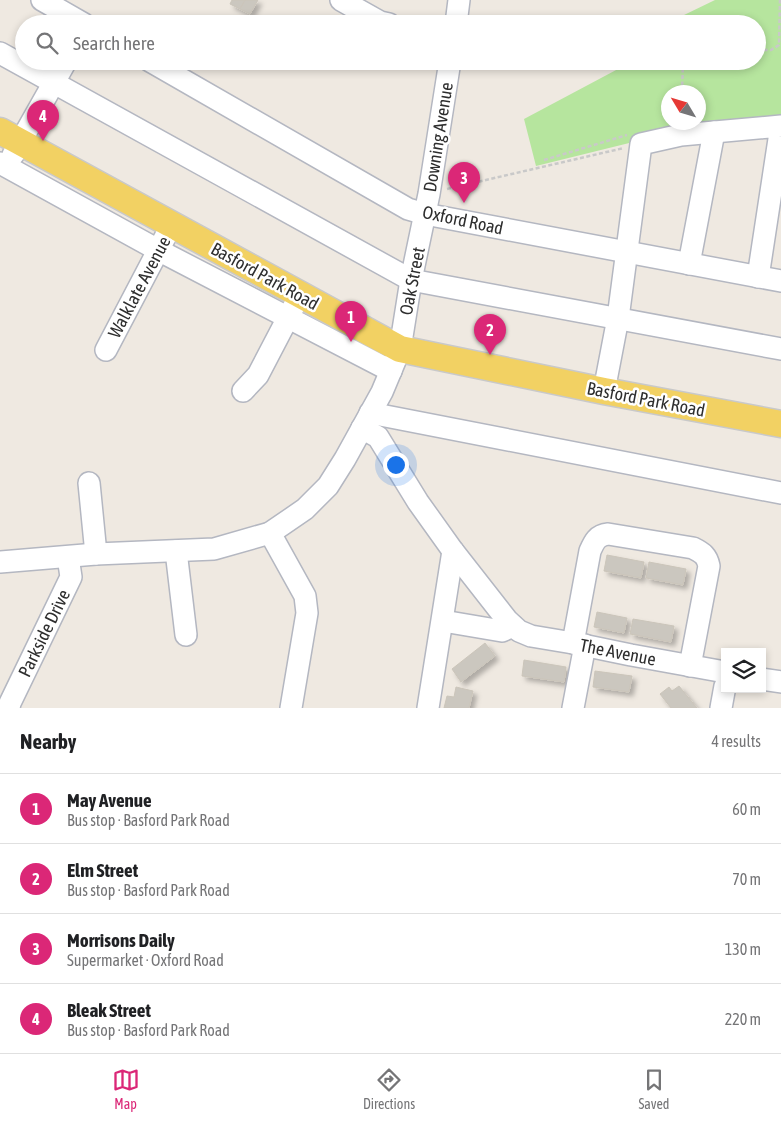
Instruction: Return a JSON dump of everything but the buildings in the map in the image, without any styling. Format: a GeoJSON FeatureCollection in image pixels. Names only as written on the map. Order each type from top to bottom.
{"type":"FeatureCollection","features":[{"type":"Feature","properties":{"kind":"main road","name":"Basford Park Road"},"geometry":{"type":"LineString","coordinates":[[10,136],[299,295],[396,360],[604,391],[781,424]]}},
{"type":"Feature","properties":{"kind":"street"},"geometry":{"type":"LineString","coordinates":[[341,0],[368,15]]}},
{"type":"Feature","properties":{"kind":"street"},"geometry":{"type":"LineString","coordinates":[[457,15],[458,0]]}},
{"type":"Feature","properties":{"kind":"street"},"geometry":{"type":"LineString","coordinates":[[51,2],[70,15]]}},
{"type":"Feature","properties":{"kind":"street"},"geometry":{"type":"LineString","coordinates":[[0,53],[15,61]]}},
{"type":"Feature","properties":{"kind":"street"},"geometry":{"type":"LineString","coordinates":[[31,70],[411,280],[781,349]]}},
{"type":"Feature","properties":{"kind":"street"},"geometry":{"type":"LineString","coordinates":[[2,169],[10,136],[54,83],[61,70]]}},
{"type":"Feature","properties":{"kind":"street","name":"Oxford Road"},"geometry":{"type":"LineString","coordinates":[[166,70],[408,209],[427,204],[627,252],[781,281]]}},
{"type":"Feature","properties":{"kind":"street","name":"Downing Avenue"},"geometry":{"type":"LineString","coordinates":[[427,204],[449,70]]}},
{"type":"Feature","properties":{"kind":"street"},"geometry":{"type":"LineString","coordinates":[[604,391],[618,318],[627,252],[638,138],[780,126],[758,277]]}},
{"type":"Feature","properties":{"kind":"street"},"geometry":{"type":"LineString","coordinates":[[689,264],[714,132]]}},
{"type":"Feature","properties":{"kind":"street","name":"Basford Park Road"},"geometry":{"type":"LineString","coordinates":[[2,169],[288,319],[396,360]]}},
{"type":"Feature","properties":{"kind":"street","name":"Oak Street"},"geometry":{"type":"LineString","coordinates":[[0,562],[96,554],[214,549],[270,533],[305,509],[328,486],[366,420],[396,360],[427,204]]}},
{"type":"Feature","properties":{"kind":"street","name":"Walklate Avenue"},"geometry":{"type":"LineString","coordinates":[[106,350],[172,224]]}},
{"type":"Feature","properties":{"kind":"street"},"geometry":{"type":"LineString","coordinates":[[243,391],[258,375],[299,295]]}},
{"type":"Feature","properties":{"kind":"street"},"geometry":{"type":"LineString","coordinates":[[366,420],[781,493]]}},
{"type":"Feature","properties":{"kind":"street","name":"The Avenue"},"geometry":{"type":"LineString","coordinates":[[366,420],[418,502],[453,551],[513,626],[531,636],[721,671]]}},
{"type":"Feature","properties":{"kind":"street"},"geometry":{"type":"LineString","coordinates":[[89,483],[96,554]]}},
{"type":"Feature","properties":{"kind":"street"},"geometry":{"type":"LineString","coordinates":[[270,533],[305,596],[307,613],[291,708]]}},
{"type":"Feature","properties":{"kind":"street"},"geometry":{"type":"LineString","coordinates":[[573,708],[590,551],[596,539],[602,535],[608,534],[693,548],[703,553],[709,566],[690,666]]}},
{"type":"Feature","properties":{"kind":"street"},"geometry":{"type":"LineString","coordinates":[[176,551],[186,634]]}},
{"type":"Feature","properties":{"kind":"street"},"geometry":{"type":"LineString","coordinates":[[428,708],[453,551]]}},
{"type":"Feature","properties":{"kind":"street","name":"Parkside Drive"},"geometry":{"type":"LineString","coordinates":[[9,708],[14,694],[71,578],[68,557]]}},
{"type":"Feature","properties":{"kind":"street"},"geometry":{"type":"LineString","coordinates":[[443,621],[502,631],[513,626]]}},
{"type":"Feature","properties":{"kind":"street"},"geometry":{"type":"LineString","coordinates":[[766,680],[781,682]]}},
{"type":"Feature","properties":{"kind":"street"},"geometry":{"type":"LineString","coordinates":[[721,708],[724,693]]}},
{"type":"Feature","properties":{"kind":"path"},"geometry":{"type":"LineString","coordinates":[[766,50],[771,50],[779,45],[780,0]]}},
{"type":"Feature","properties":{"kind":"path"},"geometry":{"type":"LineString","coordinates":[[682,85],[683,70]]}},
{"type":"Feature","properties":{"kind":"path"},"geometry":{"type":"LineString","coordinates":[[427,204],[638,138]]}},
{"type":"Feature","properties":{"kind":"path"},"geometry":{"type":"LineString","coordinates":[[544,160],[638,138]]}},
{"type":"Feature","properties":{"kind":"green space"},"geometry":{"type":"Polygon","coordinates":[[[715,0],[781,0],[781,122],[706,128],[706,85],[661,85],[661,130],[682,130],[536,166],[524,119],[616,70],[766,70],[766,15],[684,15],[715,0]]]}},
{"type":"Feature","properties":{"kind":"place","name":"Bleak Street"},"geometry":{"type":"Point","coordinates":[43,141]}},
{"type":"Feature","properties":{"kind":"place","name":"Morrisons Daily"},"geometry":{"type":"Point","coordinates":[464,203]}},
{"type":"Feature","properties":{"kind":"place","name":"May Avenue"},"geometry":{"type":"Point","coordinates":[351,342]}},
{"type":"Feature","properties":{"kind":"place","name":"Elm Street"},"geometry":{"type":"Point","coordinates":[490,355]}}]}
